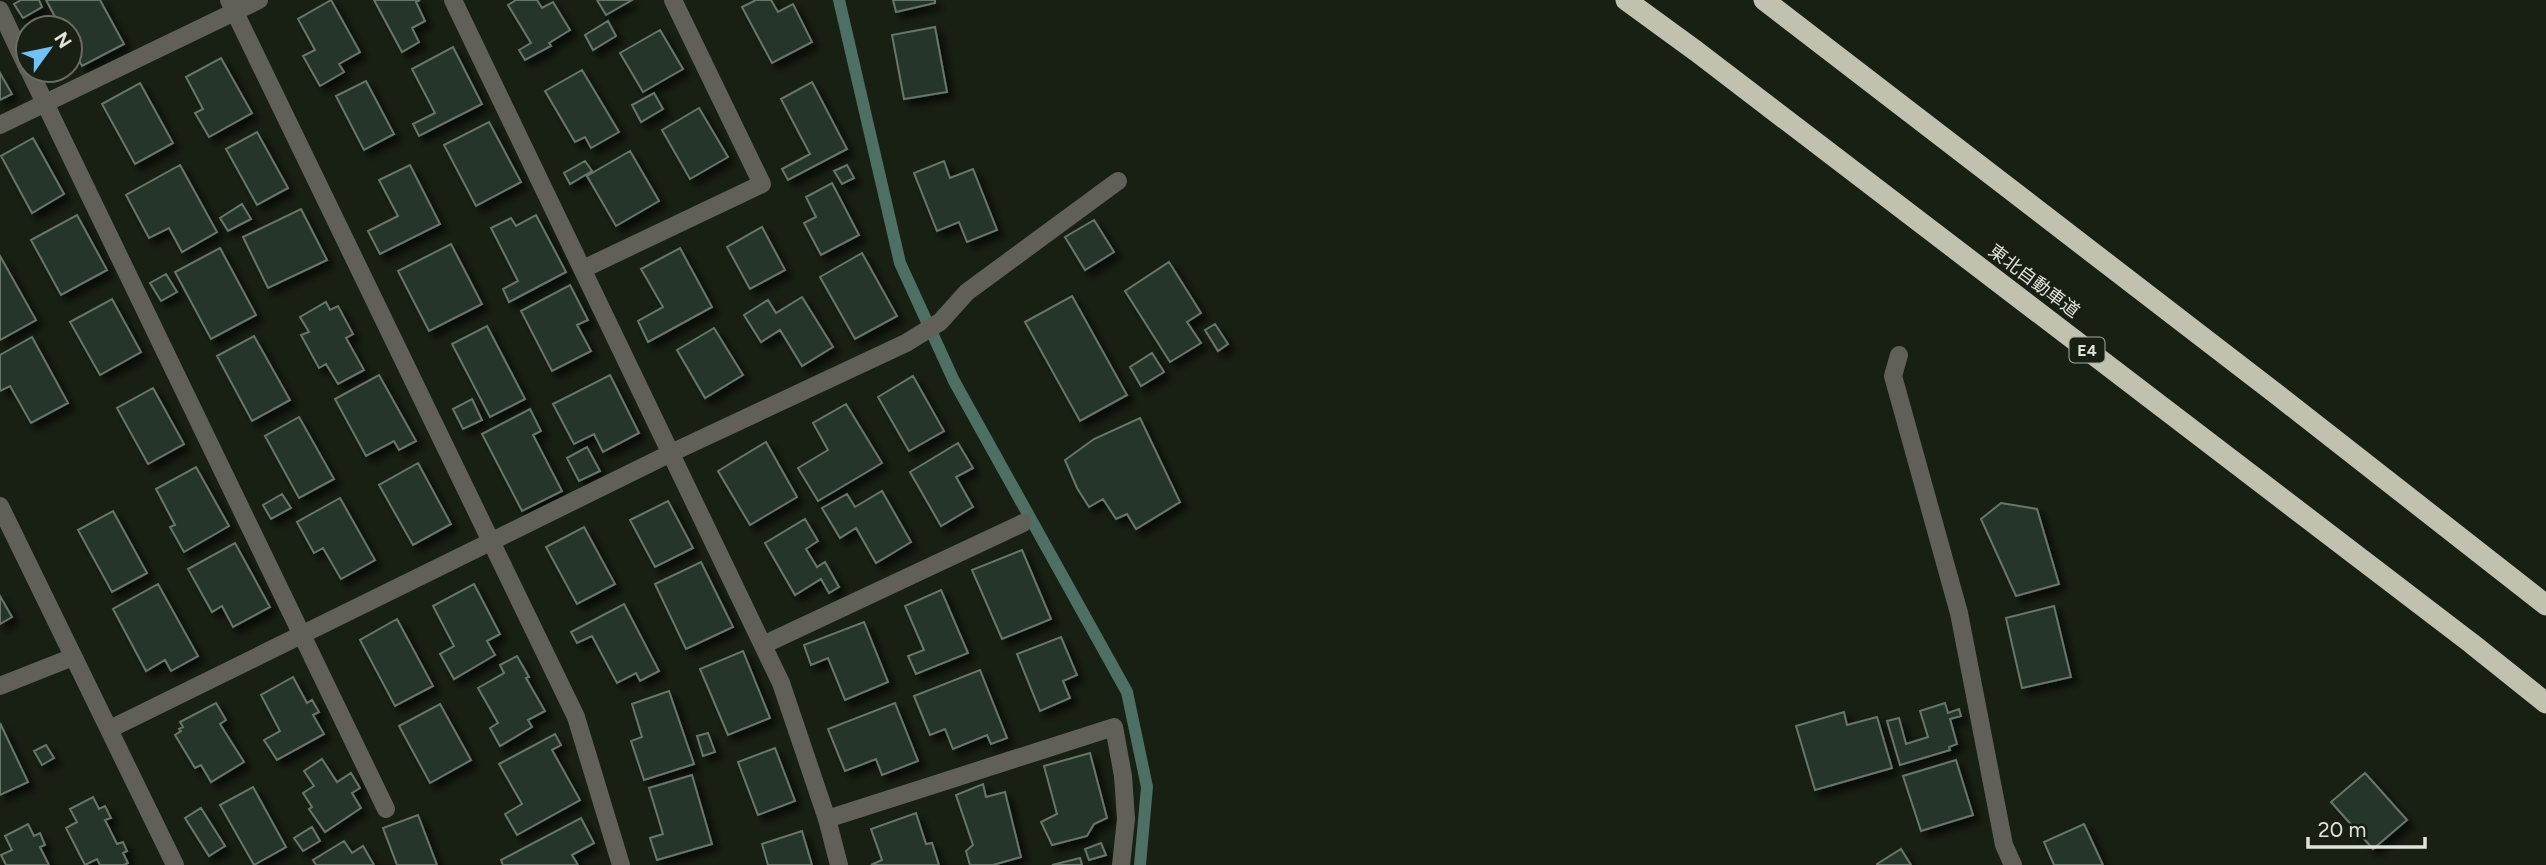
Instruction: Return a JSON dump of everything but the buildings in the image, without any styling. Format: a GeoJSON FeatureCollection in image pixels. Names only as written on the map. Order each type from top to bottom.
{"type":"FeatureCollection","features":[{"type":"Feature","properties":{"kind":"highway","name":"東北自動車道"},"geometry":{"type":"LineString","coordinates":[[1626,0],[1741,84],[2546,703]]}},
{"type":"Feature","properties":{"kind":"highway"},"geometry":{"type":"LineString","coordinates":[[1764,0],[2546,605]]}},
{"type":"Feature","properties":{"kind":"street"},"geometry":{"type":"LineString","coordinates":[[0,125],[232,6],[259,0]]}},
{"type":"Feature","properties":{"kind":"street"},"geometry":{"type":"LineString","coordinates":[[453,0],[781,683],[827,819],[839,865]]}},
{"type":"Feature","properties":{"kind":"street"},"geometry":{"type":"LineString","coordinates":[[583,269],[762,184],[673,0]]}},
{"type":"Feature","properties":{"kind":"street"},"geometry":{"type":"LineString","coordinates":[[232,6],[576,717],[621,865]]}},
{"type":"Feature","properties":{"kind":"street"},"geometry":{"type":"LineString","coordinates":[[0,10],[14,40]]}},
{"type":"Feature","properties":{"kind":"street"},"geometry":{"type":"LineString","coordinates":[[35,84],[386,809]]}},
{"type":"Feature","properties":{"kind":"street"},"geometry":{"type":"LineString","coordinates":[[110,729],[671,453],[906,343],[940,322],[967,292],[1118,181]]}},
{"type":"Feature","properties":{"kind":"street"},"geometry":{"type":"LineString","coordinates":[[1899,355],[1893,376],[1959,613],[2004,845],[2013,865]]}},
{"type":"Feature","properties":{"kind":"street"},"geometry":{"type":"LineString","coordinates":[[0,506],[175,865]]}},
{"type":"Feature","properties":{"kind":"street"},"geometry":{"type":"LineString","coordinates":[[763,645],[1023,523]]}},
{"type":"Feature","properties":{"kind":"street"},"geometry":{"type":"LineString","coordinates":[[0,686],[73,657]]}},
{"type":"Feature","properties":{"kind":"street"},"geometry":{"type":"LineString","coordinates":[[827,819],[1114,727],[1123,776],[1126,819],[1121,865]]}},
{"type":"Feature","properties":{"kind":"waterway"},"geometry":{"type":"LineString","coordinates":[[839,0],[900,263],[954,381],[1127,692],[1147,787],[1140,865]]}}]}
